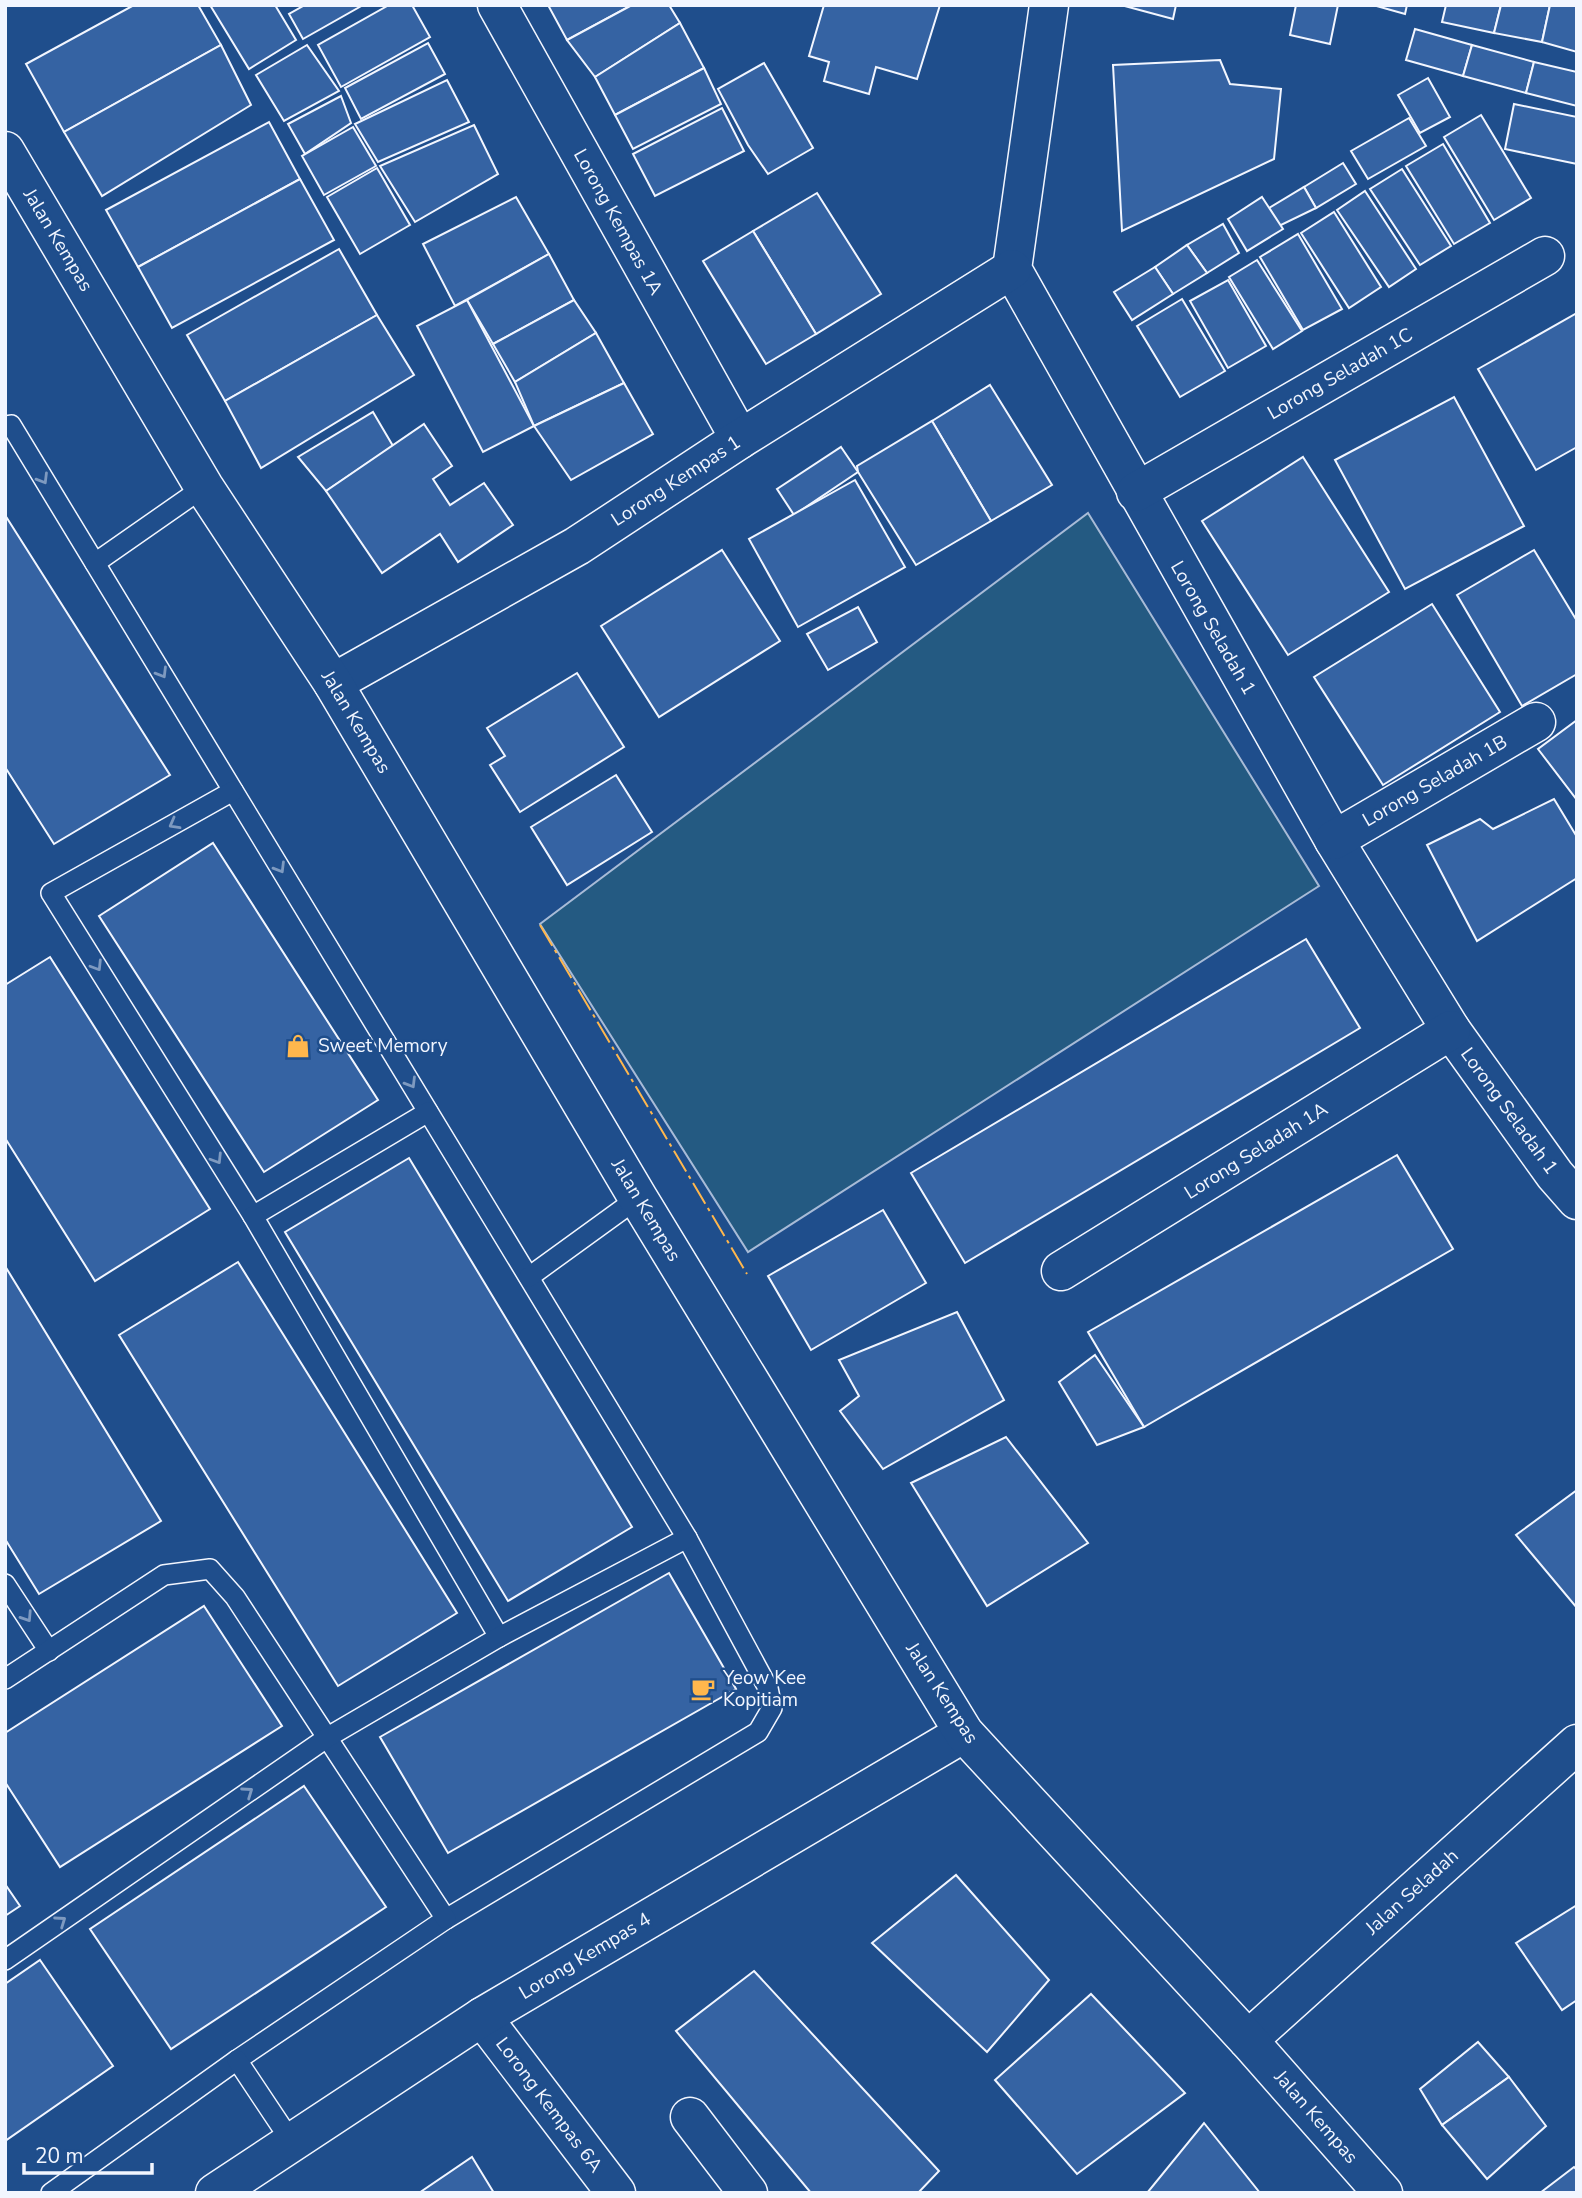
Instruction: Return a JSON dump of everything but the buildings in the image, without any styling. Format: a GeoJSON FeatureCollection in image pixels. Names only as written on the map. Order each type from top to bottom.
{"type":"FeatureCollection","features":[{"type":"Feature","properties":{"kind":"street","name":"Lorong Kempas 1A"},"geometry":{"type":"LineString","coordinates":[[497,5],[740,439]]}},
{"type":"Feature","properties":{"kind":"street"},"geometry":{"type":"LineString","coordinates":[[1012,269],[1049,5]]}},
{"type":"Feature","properties":{"kind":"street","name":"Jalan Kempas"},"geometry":{"type":"LineString","coordinates":[[6,153],[204,487],[333,682],[638,1198],[964,1733],[1248,2040],[1383,2193]]}},
{"type":"Feature","properties":{"kind":"street","name":"Lorong Seladah 1C"},"geometry":{"type":"LineString","coordinates":[[1136,492],[1545,256]]}},
{"type":"Feature","properties":{"kind":"street","name":"Lorong Kempas 1"},"geometry":{"type":"LineString","coordinates":[[333,682],[577,546],[740,439],[1012,269]]}},
{"type":"Feature","properties":{"kind":"street","name":"Lorong Seladah 1"},"geometry":{"type":"LineString","coordinates":[[1012,269],[1334,840],[1451,1030],[1555,1175],[1577,1200]]}},
{"type":"Feature","properties":{"kind":"street","name":"Lorong Seladah 1B"},"geometry":{"type":"LineString","coordinates":[[1334,840],[1536,722]]}},
{"type":"Feature","properties":{"kind":"street","name":"Lorong Seladah 1A"},"geometry":{"type":"LineString","coordinates":[[1060,1271],[1451,1030]]}},
{"type":"Feature","properties":{"kind":"street","name":"Lorong Kempas 4"},"geometry":{"type":"LineString","coordinates":[[215,2193],[290,2141],[482,2017],[964,1733]]}},
{"type":"Feature","properties":{"kind":"street","name":"Jalan Seladah"},"geometry":{"type":"LineString","coordinates":[[1248,2040],[1576,1746]]}},
{"type":"Feature","properties":{"kind":"street","name":"Lorong Kempas 6A"},"geometry":{"type":"LineString","coordinates":[[482,2017],[616,2193]]}},
{"type":"Feature","properties":{"kind":"street"},"geometry":{"type":"LineString","coordinates":[[690,2117],[748,2193]]}},
{"type":"Feature","properties":{"kind":"lane"},"geometry":{"type":"LineString","coordinates":[[5,426],[11,425],[687,1538],[768,1688],[772,1708],[758,1732],[446,1919],[237,2060],[51,2193]]}},
{"type":"Feature","properties":{"kind":"lane"},"geometry":{"type":"LineString","coordinates":[[94,563],[204,487]]}},
{"type":"Feature","properties":{"kind":"lane"},"geometry":{"type":"LineString","coordinates":[[233,790],[51,893],[253,1216],[499,1637]]}},
{"type":"Feature","properties":{"kind":"lane"},"geometry":{"type":"LineString","coordinates":[[253,1216],[428,1112]]}},
{"type":"Feature","properties":{"kind":"lane"},"geometry":{"type":"LineString","coordinates":[[528,1277],[638,1198]]}},
{"type":"Feature","properties":{"kind":"lane"},"geometry":{"type":"LineString","coordinates":[[5,1960],[328,1737],[499,1637],[687,1538]]}},
{"type":"Feature","properties":{"kind":"lane"},"geometry":{"type":"LineString","coordinates":[[5,1679],[164,1576],[210,1569],[235,1597],[446,1919]]}},
{"type":"Feature","properties":{"kind":"lane"},"geometry":{"type":"LineString","coordinates":[[5,1584],[49,1651]]}},
{"type":"Feature","properties":{"kind":"lane"},"geometry":{"type":"LineString","coordinates":[[237,2060],[290,2141]]}},
{"type":"Feature","properties":{"kind":"shaded area"},"geometry":{"type":"Polygon","coordinates":[[[1088,513],[1319,886],[748,1252],[540,924],[1088,513]]]}},
{"type":"Feature","properties":{"kind":"power"},"geometry":{"type":"LineString","coordinates":[[540,925],[747,1274]]}},
{"type":"Feature","properties":{"kind":"place","name":"Sweet Memory"},"geometry":{"type":"Point","coordinates":[298,1046]}},
{"type":"Feature","properties":{"kind":"place","name":"Yeow Kee Kopitiam"},"geometry":{"type":"Point","coordinates":[703,1689]}}]}
